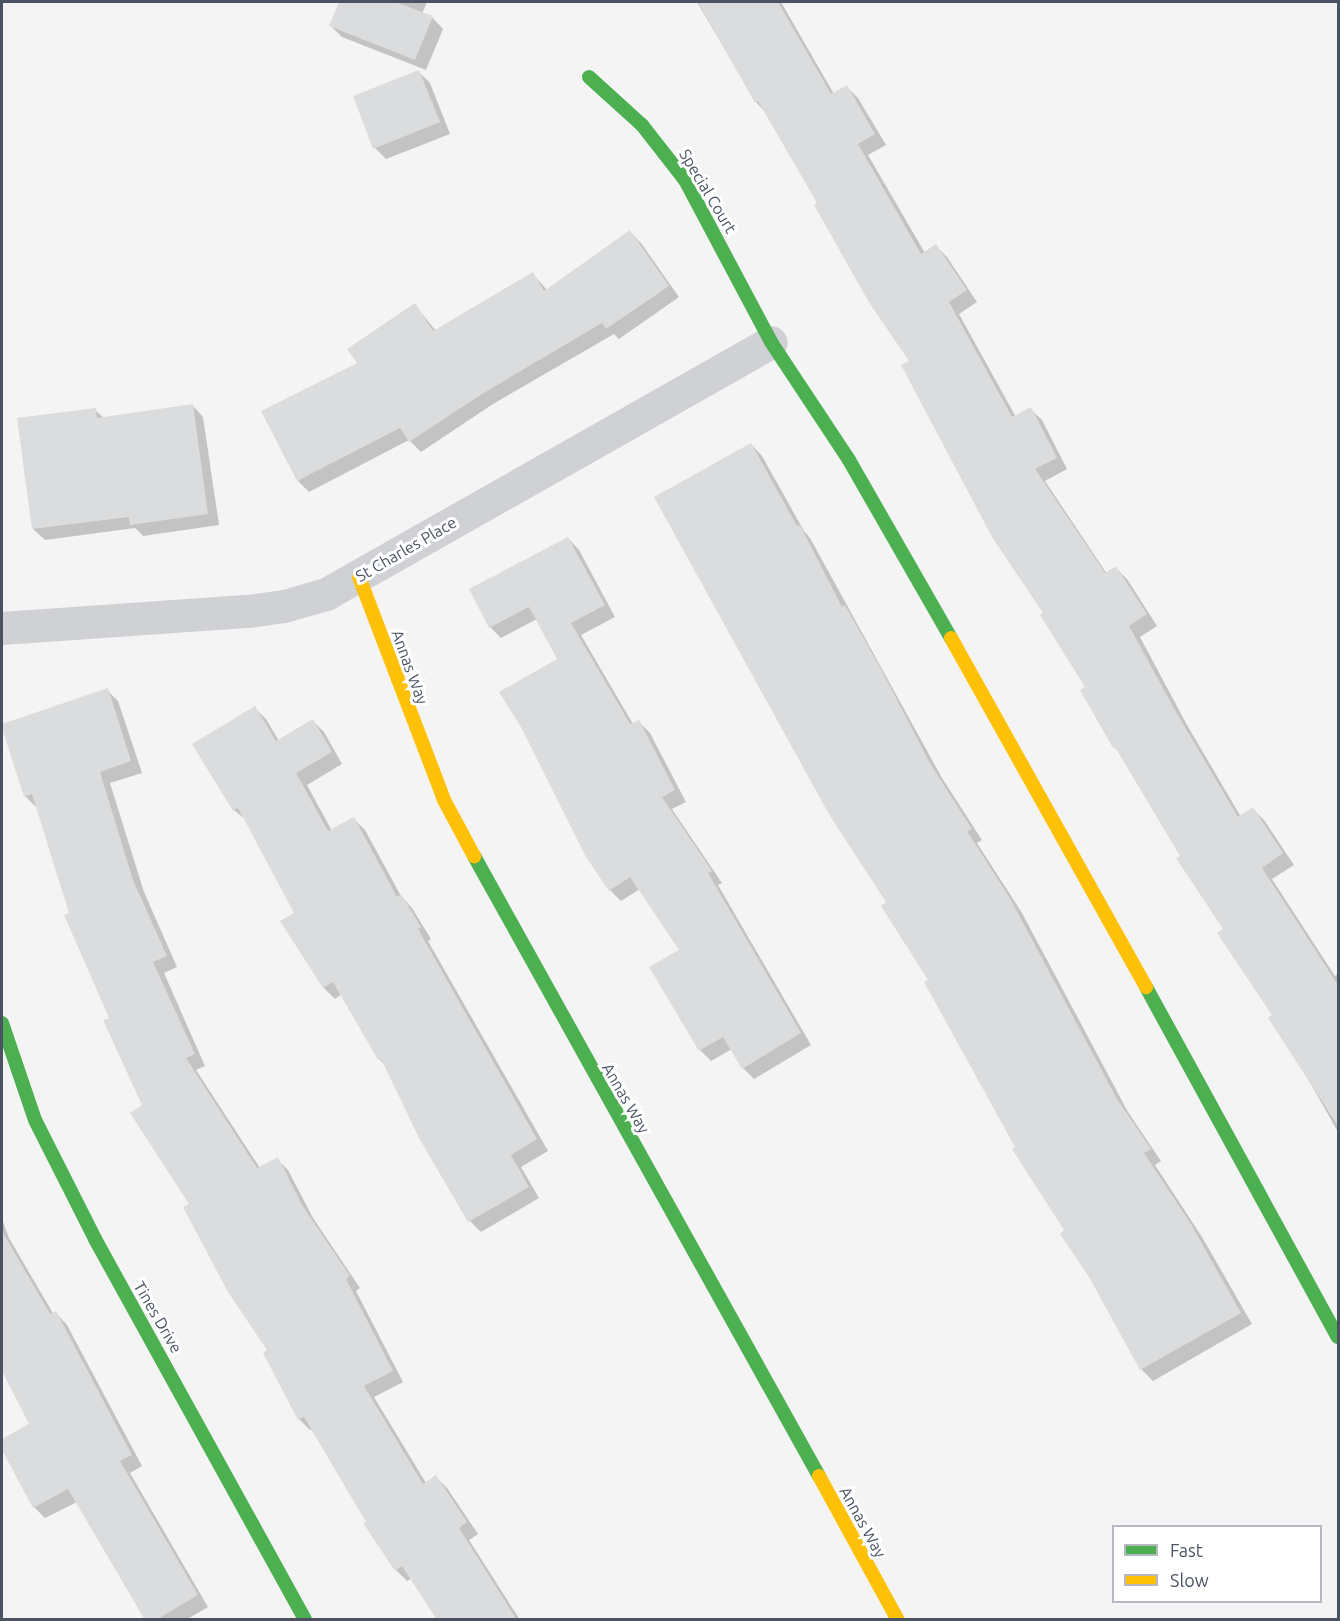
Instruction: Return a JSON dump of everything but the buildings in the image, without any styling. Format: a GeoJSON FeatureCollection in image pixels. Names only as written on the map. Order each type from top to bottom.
{"type":"FeatureCollection","features":[{"type":"Feature","properties":{"kind":"street","name":"Special Court"},"geometry":{"type":"LineString","coordinates":[[589,77],[642,125],[664,150],[706,216],[771,342],[849,460],[969,670],[1220,1118],[1338,1337]]}},
{"type":"Feature","properties":{"kind":"street","name":"St Charles Place"},"geometry":{"type":"LineString","coordinates":[[2,628],[248,611],[284,606],[326,594],[771,342]]}},
{"type":"Feature","properties":{"kind":"street","name":"Annas Way"},"geometry":{"type":"LineString","coordinates":[[359,577],[444,800],[507,920],[898,1620]]}},
{"type":"Feature","properties":{"kind":"street","name":"Tines Drive"},"geometry":{"type":"LineString","coordinates":[[2,1023],[35,1120],[95,1239],[305,1620]]}},
{"type":"Feature","properties":{"kind":"traffic: fast"},"geometry":{"type":"LineString","coordinates":[[589,77],[642,125],[685,180],[771,342],[849,460],[951,638]]}},
{"type":"Feature","properties":{"kind":"traffic: fast"},"geometry":{"type":"LineString","coordinates":[[474,856],[819,1476]]}},
{"type":"Feature","properties":{"kind":"traffic: fast"},"geometry":{"type":"LineString","coordinates":[[1146,987],[1338,1337]]}},
{"type":"Feature","properties":{"kind":"traffic: fast"},"geometry":{"type":"LineString","coordinates":[[2,1023],[35,1120],[95,1239],[305,1620]]}},
{"type":"Feature","properties":{"kind":"traffic: slow"},"geometry":{"type":"LineString","coordinates":[[359,577],[444,800],[474,856]]}},
{"type":"Feature","properties":{"kind":"traffic: slow"},"geometry":{"type":"LineString","coordinates":[[951,638],[1146,987]]}},
{"type":"Feature","properties":{"kind":"traffic: slow"},"geometry":{"type":"LineString","coordinates":[[819,1476],[898,1620]]}}]}
